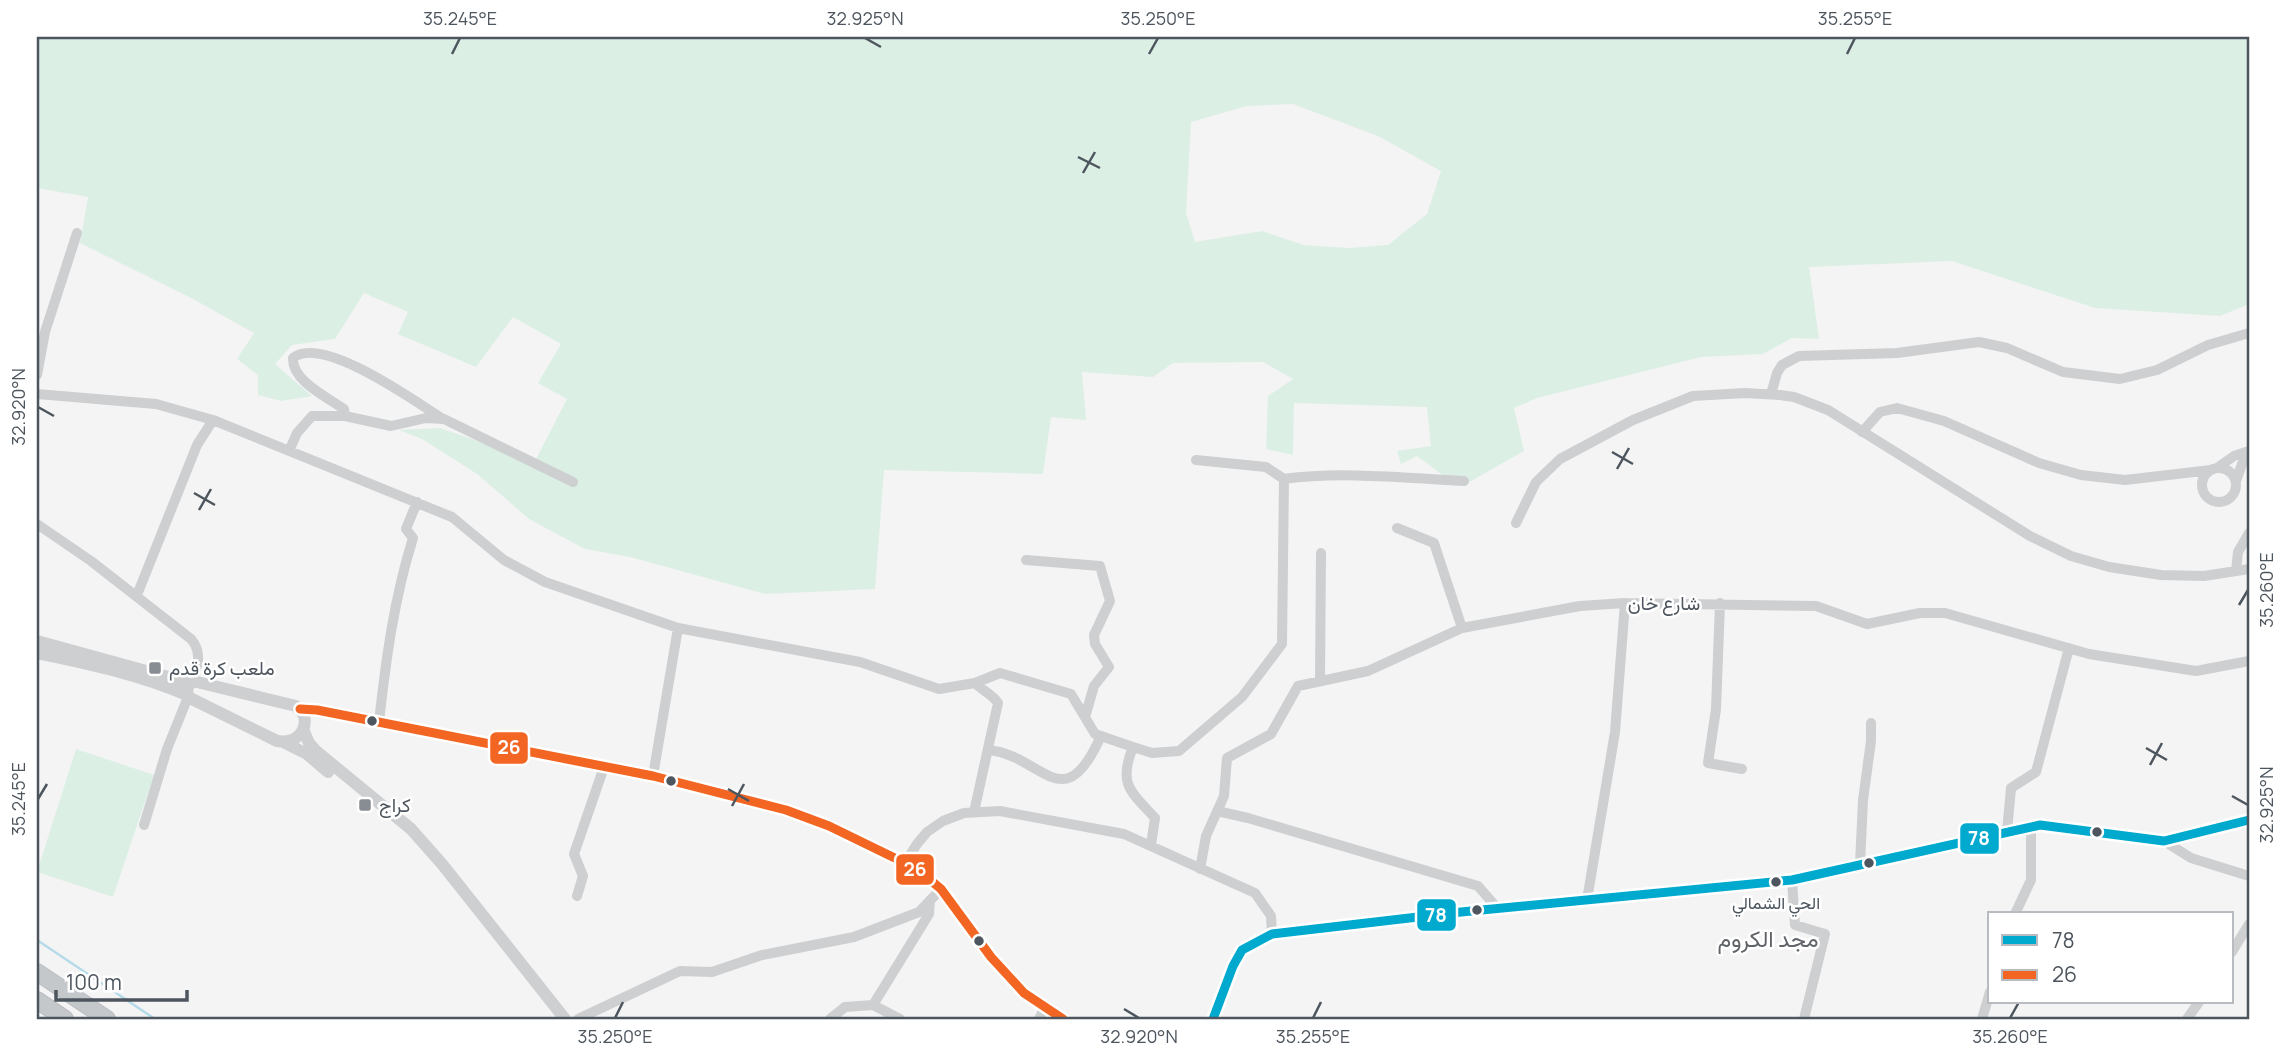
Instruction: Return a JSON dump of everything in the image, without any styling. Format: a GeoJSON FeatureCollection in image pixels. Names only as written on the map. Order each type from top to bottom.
{"type":"FeatureCollection","features":[{"type":"Feature","properties":{"kind":"highway"},"geometry":{"type":"LineString","coordinates":[[37,972],[107,1019]]}},
{"type":"Feature","properties":{"kind":"highway"},"geometry":{"type":"LineString","coordinates":[[37,1000],[65,1019]]}},
{"type":"Feature","properties":{"kind":"street"},"geometry":{"type":"LineString","coordinates":[[37,375],[45,332],[77,233]]}},
{"type":"Feature","properties":{"kind":"street"},"geometry":{"type":"LineString","coordinates":[[1771,394],[1782,365],[1800,356],[1913,351],[1979,342],[2007,348],[2063,372],[2120,379],[2157,370],[2208,345],[2249,333]]}},
{"type":"Feature","properties":{"kind":"street"},"geometry":{"type":"LineString","coordinates":[[345,416],[344,409],[302,379],[293,366],[293,358],[311,352],[348,362],[444,419],[573,482]]}},
{"type":"Feature","properties":{"kind":"street"},"geometry":{"type":"LineString","coordinates":[[1516,523],[1536,482],[1560,459],[1633,420],[1693,396],[1722,393],[1771,394],[1794,397],[1816,405],[2030,537],[2071,556],[2109,568],[2161,575],[2204,576],[2249,569]]}},
{"type":"Feature","properties":{"kind":"street"},"geometry":{"type":"LineString","coordinates":[[37,394],[156,404],[213,420],[452,517],[504,561],[545,582],[678,628],[860,662],[939,690],[975,683],[1000,673],[1071,694],[1095,734],[1152,753],[1179,751],[1242,697],[1282,644],[1284,479]]}},
{"type":"Feature","properties":{"kind":"street"},"geometry":{"type":"LineString","coordinates":[[1862,432],[1880,412],[1897,408],[1965,430],[2059,470],[2081,475],[2125,480],[2214,469],[2228,470],[2236,481]]}},
{"type":"Feature","properties":{"kind":"street"},"geometry":{"type":"LineString","coordinates":[[289,450],[297,433],[312,416],[345,416],[391,426],[426,418],[444,419]]}},
{"type":"Feature","properties":{"kind":"street"},"geometry":{"type":"LineString","coordinates":[[137,595],[197,445],[213,420]]}},
{"type":"Feature","properties":{"kind":"street"},"geometry":{"type":"LineString","coordinates":[[2178,474],[2193,478],[2202,486],[2208,499],[2224,502],[2233,496],[2242,464],[2249,452]]}},
{"type":"Feature","properties":{"kind":"street"},"geometry":{"type":"LineString","coordinates":[[2202,486],[2203,478],[2214,469],[2234,456],[2249,452]]}},
{"type":"Feature","properties":{"kind":"street"},"geometry":{"type":"LineString","coordinates":[[1196,460],[1266,467],[1284,479],[1302,476],[1464,481]]}},
{"type":"Feature","properties":{"kind":"street"},"geometry":{"type":"LineString","coordinates":[[379,722],[386,655],[400,580],[413,538],[406,529],[416,502]]}},
{"type":"Feature","properties":{"kind":"street"},"geometry":{"type":"LineString","coordinates":[[37,524],[137,595],[191,639],[198,650],[198,664],[192,688],[167,749],[144,825]]}},
{"type":"Feature","properties":{"kind":"street"},"geometry":{"type":"LineString","coordinates":[[1397,528],[1434,543],[1462,628]]}},
{"type":"Feature","properties":{"kind":"street"},"geometry":{"type":"LineString","coordinates":[[2236,571],[2238,552],[2249,533]]}},
{"type":"Feature","properties":{"kind":"street"},"geometry":{"type":"LineString","coordinates":[[1320,681],[1321,552]]}},
{"type":"Feature","properties":{"kind":"street"},"geometry":{"type":"LineString","coordinates":[[1026,560],[1100,566],[1110,601],[1094,635],[1095,644],[1109,667],[1094,686],[1085,717]]}},
{"type":"Feature","properties":{"kind":"street"},"geometry":{"type":"LineString","coordinates":[[1587,900],[1615,732],[1625,603]]}},
{"type":"Feature","properties":{"kind":"street","name":"شارع خان"},"geometry":{"type":"LineString","coordinates":[[1200,869],[1206,836],[1224,796],[1227,758],[1271,733],[1298,686],[1368,671],[1462,628],[1580,606],[1625,603],[1816,606],[1867,625],[1920,613],[1945,613],[2089,654],[2196,671],[2249,661]]}},
{"type":"Feature","properties":{"kind":"street"},"geometry":{"type":"LineString","coordinates":[[1720,603],[1716,709],[1708,763],[1742,769]]}},
{"type":"Feature","properties":{"kind":"street"},"geometry":{"type":"LineString","coordinates":[[653,776],[678,628]]}},
{"type":"Feature","properties":{"kind":"street"},"geometry":{"type":"LineString","coordinates":[[37,641],[192,688],[307,754],[396,827],[453,879]]}},
{"type":"Feature","properties":{"kind":"street"},"geometry":{"type":"LineString","coordinates":[[2007,832],[2011,788],[2036,772],[2069,648]]}},
{"type":"Feature","properties":{"kind":"street"},"geometry":{"type":"LineString","coordinates":[[37,653],[161,685],[281,701],[300,709],[317,710],[653,776],[786,810],[829,826],[905,863],[941,889],[991,957],[1042,1013],[1063,1019]]}},
{"type":"Feature","properties":{"kind":"street"},"geometry":{"type":"LineString","coordinates":[[974,813],[998,703],[993,695],[975,683]]}},
{"type":"Feature","properties":{"kind":"street"},"geometry":{"type":"LineString","coordinates":[[283,742],[295,739],[303,729],[305,722],[300,709]]}},
{"type":"Feature","properties":{"kind":"street"},"geometry":{"type":"LineString","coordinates":[[1860,864],[1871,723]]}},
{"type":"Feature","properties":{"kind":"street"},"geometry":{"type":"LineString","coordinates":[[303,729],[316,751],[411,829],[565,1019]]}},
{"type":"Feature","properties":{"kind":"street"},"geometry":{"type":"LineString","coordinates":[[988,750],[1003,751],[1061,781],[1068,780],[1086,763],[1101,736]]}},
{"type":"Feature","properties":{"kind":"street"},"geometry":{"type":"LineString","coordinates":[[1133,747],[1125,767],[1129,787],[1155,818],[1151,845]]}},
{"type":"Feature","properties":{"kind":"street"},"geometry":{"type":"LineString","coordinates":[[577,896],[583,876],[573,854],[604,767]]}},
{"type":"Feature","properties":{"kind":"street"},"geometry":{"type":"LineString","coordinates":[[905,863],[927,832],[943,821],[964,813],[1000,811],[1124,834],[1255,893],[1271,916],[1272,934]]}},
{"type":"Feature","properties":{"kind":"street"},"geometry":{"type":"LineString","coordinates":[[1217,811],[1478,886],[1498,909]]}},
{"type":"Feature","properties":{"kind":"street"},"geometry":{"type":"LineString","coordinates":[[1213,1019],[1242,950],[1272,934],[1792,880],[2040,825],[2164,841],[2249,820]]}},
{"type":"Feature","properties":{"kind":"street"},"geometry":{"type":"LineString","coordinates":[[2016,912],[2031,880],[2031,827]]}},
{"type":"Feature","properties":{"kind":"street"},"geometry":{"type":"LineString","coordinates":[[2164,841],[2190,858],[2249,876]]}},
{"type":"Feature","properties":{"kind":"street"},"geometry":{"type":"LineString","coordinates":[[1792,880],[1795,925],[1825,934],[1804,1019]]}},
{"type":"Feature","properties":{"kind":"street"},"geometry":{"type":"LineString","coordinates":[[578,1019],[680,971],[712,972],[761,955],[854,937],[919,912],[941,889]]}},
{"type":"Feature","properties":{"kind":"street"},"geometry":{"type":"LineString","coordinates":[[873,1005],[929,914],[930,900]]}},
{"type":"Feature","properties":{"kind":"street"},"geometry":{"type":"LineString","coordinates":[[2234,949],[2249,924]]}},
{"type":"Feature","properties":{"kind":"street"},"geometry":{"type":"LineString","coordinates":[[1982,1019],[1988,999]]}},
{"type":"Feature","properties":{"kind":"street"},"geometry":{"type":"LineString","coordinates":[[2187,1019],[2198,1004]]}},
{"type":"Feature","properties":{"kind":"street"},"geometry":{"type":"LineString","coordinates":[[830,1019],[845,1007],[873,1005],[900,1019]]}},
{"type":"Feature","properties":{"kind":"green space"},"geometry":{"type":"Polygon","coordinates":[[[37,37],[2249,37],[2249,304],[2220,316],[2095,308],[1952,261],[1809,267],[1819,339],[1792,338],[1763,354],[1701,357],[1537,398],[1514,408],[1524,451],[1466,484],[1444,476],[1417,456],[1401,464],[1397,451],[1431,446],[1427,407],[1294,403],[1293,455],[1266,449],[1268,396],[1293,379],[1263,362],[1173,363],[1153,377],[1082,372],[1086,420],[1051,417],[1043,474],[884,470],[875,589],[765,594],[630,557],[585,549],[529,519],[477,474],[422,439],[399,430],[440,428],[501,449],[532,467],[567,399],[538,383],[561,344],[513,317],[476,367],[398,334],[408,312],[364,293],[335,339],[292,345],[275,364],[312,396],[281,401],[258,395],[258,375],[237,359],[254,333],[193,299],[80,243],[88,197],[37,188],[37,37]],[[1293,104],[1247,106],[1191,122],[1186,213],[1195,242],[1262,231],[1304,245],[1349,248],[1388,245],[1427,214],[1441,171],[1378,136],[1293,104]]]}},
{"type":"Feature","properties":{"kind":"green space"},"geometry":{"type":"Polygon","coordinates":[[[76,749],[154,775],[113,897],[37,872],[76,749]]]}},
{"type":"Feature","properties":{"kind":"waterway"},"geometry":{"type":"LineString","coordinates":[[37,940],[155,1019]]}},
{"type":"Feature","properties":{"kind":"transit line","name":"26"},"geometry":{"type":"LineString","coordinates":[[300,709],[317,710],[653,776],[786,810],[829,826],[905,863],[929,879],[941,889],[991,957],[1024,993],[1063,1019]]}},
{"type":"Feature","properties":{"kind":"transit line","name":"78"},"geometry":{"type":"LineString","coordinates":[[1213,1019],[1242,950],[1272,934],[1461,912],[1792,880],[2040,825],[2164,841],[2249,820]]}},
{"type":"Feature","properties":{"kind":"place","name":"ملعب كرة قدم"},"geometry":{"type":"Point","coordinates":[155,668]}},
{"type":"Feature","properties":{"kind":"place","name":"كراج"},"geometry":{"type":"Point","coordinates":[365,805]}},
{"type":"Feature","properties":{"kind":"place","name":"الحي الشمالي"},"geometry":{"type":"Point","coordinates":[1776,882]}},
{"type":"Feature","properties":{"kind":"district","name":"مجد الكروم"},"geometry":{"type":"Point","coordinates":[1768,939]}}]}
